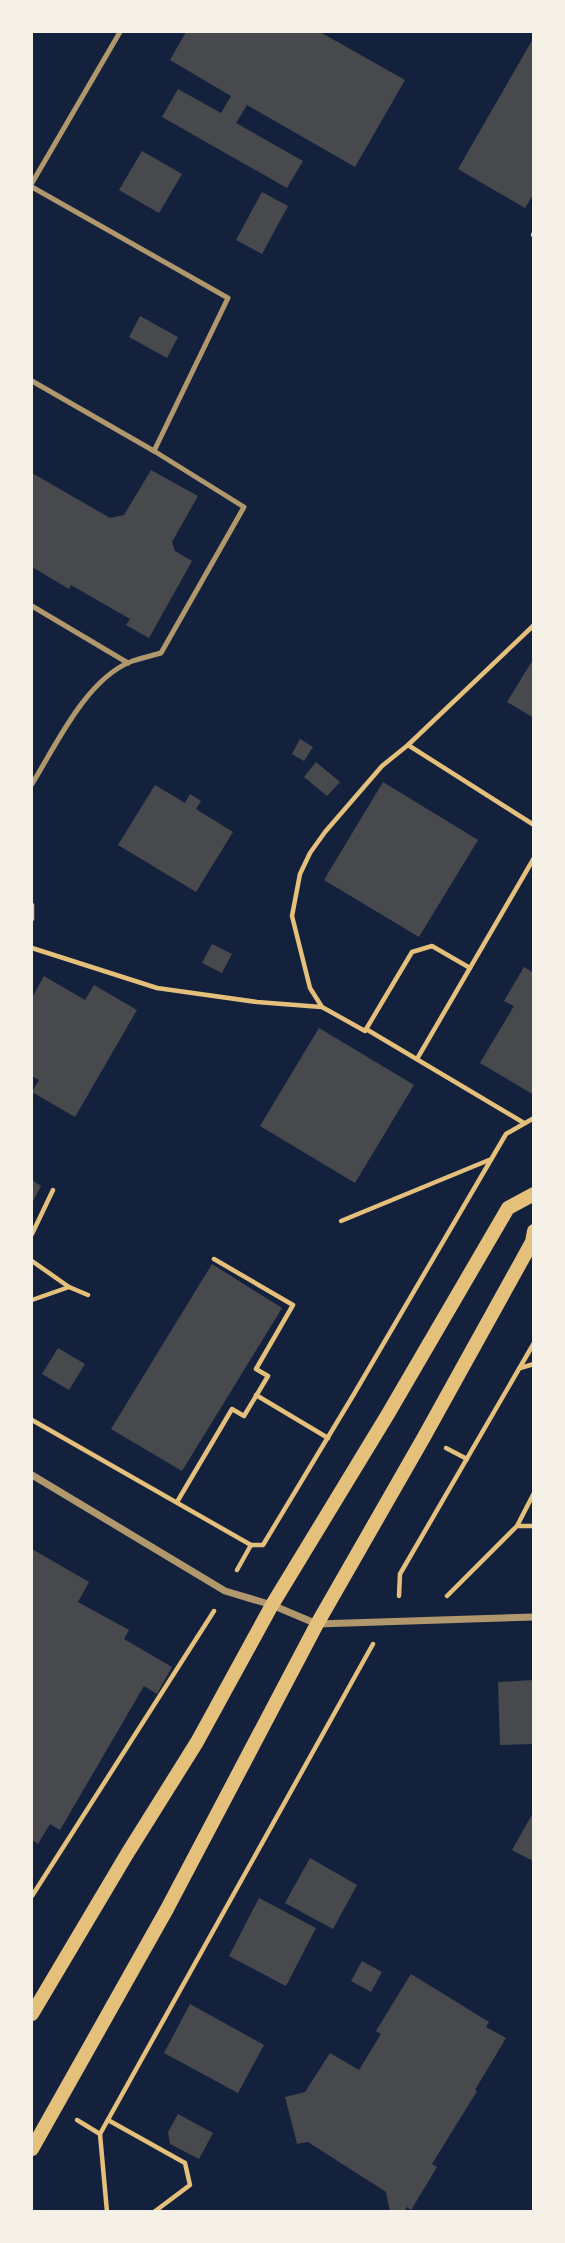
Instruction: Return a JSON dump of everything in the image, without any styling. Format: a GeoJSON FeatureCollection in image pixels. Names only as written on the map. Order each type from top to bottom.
{"type":"FeatureCollection","features":[{"type":"Feature","properties":{"kind":"main road"},"geometry":{"type":"LineString","coordinates":[[32,2014],[197,1742],[272,1605],[388,1414],[508,1208],[534,1194]]}},
{"type":"Feature","properties":{"kind":"main road"},"geometry":{"type":"LineString","coordinates":[[32,2149],[167,1909],[317,1624],[425,1437],[532,1242],[534,1231]]}},
{"type":"Feature","properties":{"kind":"street"},"geometry":{"type":"LineString","coordinates":[[32,1475],[225,1591],[272,1605],[317,1624],[534,1617]]}},
{"type":"Feature","properties":{"kind":"lane"},"geometry":{"type":"LineString","coordinates":[[120,32],[32,185],[228,298],[154,451]]}},
{"type":"Feature","properties":{"kind":"lane"},"geometry":{"type":"LineString","coordinates":[[32,381],[154,451],[244,507],[161,653],[128,663],[103,679],[87,695],[32,784]]}},
{"type":"Feature","properties":{"kind":"lane"},"geometry":{"type":"LineString","coordinates":[[32,606],[128,663]]}},
{"type":"Feature","properties":{"kind":"path"},"geometry":{"type":"LineString","coordinates":[[322,1007],[310,988],[292,916],[300,874],[310,853],[382,766],[408,745],[534,625]]}},
{"type":"Feature","properties":{"kind":"path"},"geometry":{"type":"LineString","coordinates":[[408,745],[534,825]]}},
{"type":"Feature","properties":{"kind":"path"},"geometry":{"type":"LineString","coordinates":[[417,1059],[534,858]]}},
{"type":"Feature","properties":{"kind":"path"},"geometry":{"type":"LineString","coordinates":[[32,905],[32,919]]}},
{"type":"Feature","properties":{"kind":"path"},"geometry":{"type":"LineString","coordinates":[[366,1029],[412,951],[432,946],[470,968]]}},
{"type":"Feature","properties":{"kind":"path"},"geometry":{"type":"LineString","coordinates":[[32,948],[157,988],[257,1002],[322,1007],[365,1031],[366,1029],[524,1123]]}},
{"type":"Feature","properties":{"kind":"path"},"geometry":{"type":"LineString","coordinates":[[32,1420],[251,1545],[263,1545],[506,1134],[534,1118]]}},
{"type":"Feature","properties":{"kind":"path"},"geometry":{"type":"LineString","coordinates":[[341,1221],[491,1160]]}},
{"type":"Feature","properties":{"kind":"path"},"geometry":{"type":"LineString","coordinates":[[32,1234],[53,1190]]}},
{"type":"Feature","properties":{"kind":"path"},"geometry":{"type":"LineString","coordinates":[[177,1502],[232,1409],[244,1416],[268,1376],[256,1369],[293,1305],[214,1259]]}},
{"type":"Feature","properties":{"kind":"path"},"geometry":{"type":"LineString","coordinates":[[32,1261],[69,1287],[88,1295]]}},
{"type":"Feature","properties":{"kind":"path"},"geometry":{"type":"LineString","coordinates":[[32,1300],[69,1287]]}},
{"type":"Feature","properties":{"kind":"path"},"geometry":{"type":"LineString","coordinates":[[107,2211],[100,2134],[399,1596],[400,1573],[534,1343]]}},
{"type":"Feature","properties":{"kind":"path"},"geometry":{"type":"LineString","coordinates":[[519,1368],[534,1364]]}},
{"type":"Feature","properties":{"kind":"path"},"geometry":{"type":"LineString","coordinates":[[256,1395],[328,1438]]}},
{"type":"Feature","properties":{"kind":"path"},"geometry":{"type":"LineString","coordinates":[[435,1596],[447,1596],[517,1526],[534,1493]]}},
{"type":"Feature","properties":{"kind":"path"},"geometry":{"type":"LineString","coordinates":[[517,1526],[534,1525]]}},
{"type":"Feature","properties":{"kind":"path"},"geometry":{"type":"LineString","coordinates":[[32,1896],[205,1626],[251,1545]]}},
{"type":"Feature","properties":{"kind":"path"},"geometry":{"type":"LineString","coordinates":[[399,1596],[411,1596]]}},
{"type":"Feature","properties":{"kind":"path"},"geometry":{"type":"LineString","coordinates":[[108,2120],[185,2163],[190,2185],[154,2211]]}},
{"type":"Feature","properties":{"kind":"building"},"geometry":{"type":"Polygon","coordinates":[[[186,32],[320,32],[405,80],[355,167],[247,105],[236,123],[303,161],[287,188],[162,117],[178,89],[221,113],[231,96],[170,60],[186,32]]]}},
{"type":"Feature","properties":{"kind":"building"},"geometry":{"type":"Polygon","coordinates":[[[534,37],[534,193],[525,208],[458,169],[534,37]]]}},
{"type":"Feature","properties":{"kind":"building"},"geometry":{"type":"Polygon","coordinates":[[[142,151],[182,174],[159,213],[119,190],[142,151]]]}},
{"type":"Feature","properties":{"kind":"building"},"geometry":{"type":"Polygon","coordinates":[[[262,192],[288,206],[262,254],[236,240],[262,192]]]}},
{"type":"Feature","properties":{"kind":"building"},"geometry":{"type":"Polygon","coordinates":[[[140,316],[178,337],[167,358],[129,337],[140,316]]]}},
{"type":"Feature","properties":{"kind":"building"},"geometry":{"type":"Polygon","coordinates":[[[151,470],[198,496],[172,542],[175,551],[192,561],[149,638],[126,625],[130,619],[71,585],[69,589],[32,567],[32,473],[110,518],[124,515],[151,470]]]}},
{"type":"Feature","properties":{"kind":"building"},"geometry":{"type":"Polygon","coordinates":[[[534,658],[534,718],[507,702],[534,658]]]}},
{"type":"Feature","properties":{"kind":"building"},"geometry":{"type":"Polygon","coordinates":[[[300,739],[313,747],[304,761],[292,754],[300,739]]]}},
{"type":"Feature","properties":{"kind":"building"},"geometry":{"type":"Polygon","coordinates":[[[316,762],[340,782],[327,796],[304,777],[316,762]]]}},
{"type":"Feature","properties":{"kind":"building"},"geometry":{"type":"Polygon","coordinates":[[[383,782],[478,840],[419,937],[324,880],[383,782]]]}},
{"type":"Feature","properties":{"kind":"building"},"geometry":{"type":"Polygon","coordinates":[[[155,785],[185,803],[190,794],[201,801],[196,809],[233,832],[196,892],[118,845],[155,785]]]}},
{"type":"Feature","properties":{"kind":"building"},"geometry":{"type":"Polygon","coordinates":[[[212,944],[232,954],[222,973],[202,963],[212,944]]]}},
{"type":"Feature","properties":{"kind":"building"},"geometry":{"type":"Polygon","coordinates":[[[524,967],[534,973],[534,1095],[480,1063],[514,1006],[504,1001],[524,967]]]}},
{"type":"Feature","properties":{"kind":"building"},"geometry":{"type":"Polygon","coordinates":[[[44,976],[85,1000],[94,985],[137,1010],[75,1117],[32,1092],[39,1080],[32,1076],[32,998],[44,976]]]}},
{"type":"Feature","properties":{"kind":"building"},"geometry":{"type":"Polygon","coordinates":[[[319,1028],[414,1085],[355,1183],[260,1126],[319,1028]]]}},
{"type":"Feature","properties":{"kind":"building"},"geometry":{"type":"Polygon","coordinates":[[[32,1180],[41,1186],[32,1203],[32,1180]]]}},
{"type":"Feature","properties":{"kind":"building"},"geometry":{"type":"Polygon","coordinates":[[[212,1264],[282,1308],[182,1471],[111,1429],[212,1264]]]}},
{"type":"Feature","properties":{"kind":"building"},"geometry":{"type":"Polygon","coordinates":[[[58,1348],[85,1364],[69,1390],[42,1374],[58,1348]]]}},
{"type":"Feature","properties":{"kind":"building"},"geometry":{"type":"Polygon","coordinates":[[[32,1549],[89,1582],[78,1602],[129,1630],[124,1639],[172,1667],[157,1694],[144,1686],[60,1830],[50,1824],[38,1844],[32,1840],[32,1549]]]}},
{"type":"Feature","properties":{"kind":"building"},"geometry":{"type":"Polygon","coordinates":[[[534,1680],[534,1744],[500,1745],[498,1682],[534,1680]]]}},
{"type":"Feature","properties":{"kind":"building"},"geometry":{"type":"Polygon","coordinates":[[[534,1811],[534,1857],[531,1860],[512,1850],[534,1811]]]}},
{"type":"Feature","properties":{"kind":"building"},"geometry":{"type":"Polygon","coordinates":[[[310,1858],[357,1885],[333,1929],[285,1903],[310,1858]]]}},
{"type":"Feature","properties":{"kind":"building"},"geometry":{"type":"Polygon","coordinates":[[[259,1898],[316,1928],[286,1986],[229,1956],[259,1898]]]}},
{"type":"Feature","properties":{"kind":"building"},"geometry":{"type":"Polygon","coordinates":[[[362,1961],[382,1972],[371,1992],[351,1981],[362,1961]]]}},
{"type":"Feature","properties":{"kind":"building"},"geometry":{"type":"Polygon","coordinates":[[[411,1974],[489,2022],[486,2027],[506,2038],[432,2164],[437,2167],[411,2210],[407,2207],[404,2212],[390,2212],[386,2192],[308,2142],[297,2144],[285,2097],[305,2092],[330,2053],[359,2070],[381,2034],[376,2031],[411,1974]]]}},
{"type":"Feature","properties":{"kind":"building"},"geometry":{"type":"Polygon","coordinates":[[[190,2004],[264,2045],[238,2093],[164,2053],[190,2004]]]}},
{"type":"Feature","properties":{"kind":"building"},"geometry":{"type":"Polygon","coordinates":[[[178,2114],[213,2133],[199,2159],[170,2144],[168,2132],[178,2114]]]}}]}
